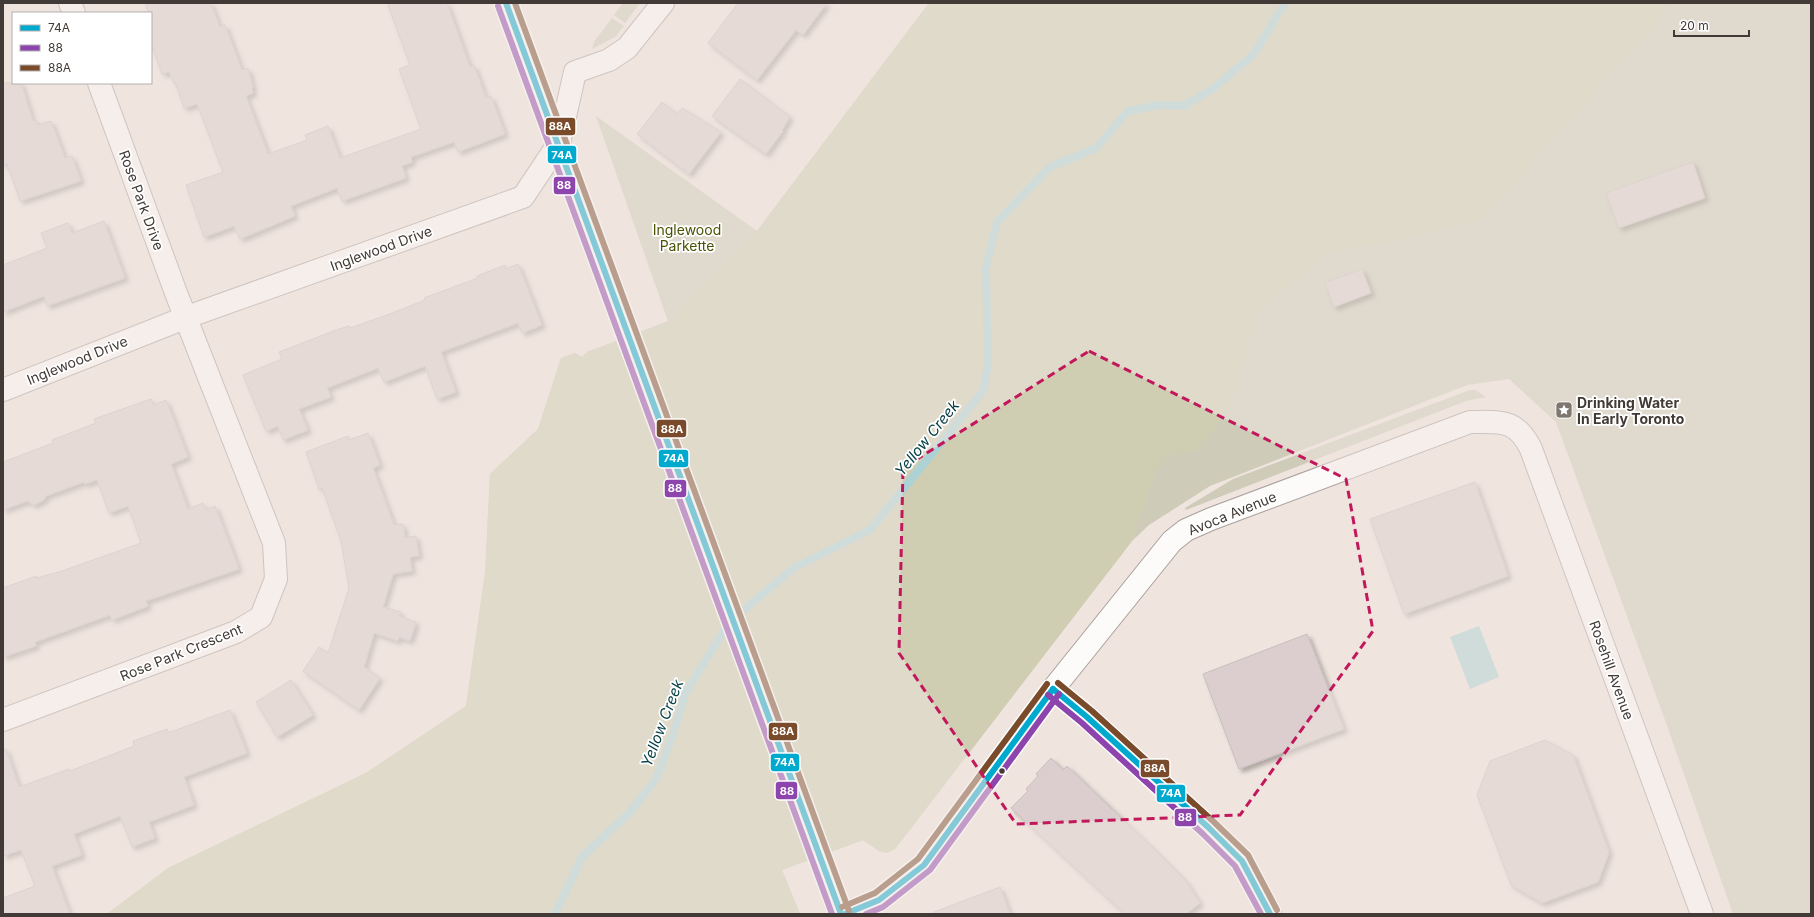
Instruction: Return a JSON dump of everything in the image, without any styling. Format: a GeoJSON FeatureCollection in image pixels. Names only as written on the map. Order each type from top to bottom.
{"type":"FeatureCollection","features":[{"type":"Feature","properties":{"kind":"street"},"geometry":{"type":"LineString","coordinates":[[506,3],[559,143],[628,338],[842,914]]}},
{"type":"Feature","properties":{"kind":"street","name":"Inglewood Drive"},"geometry":{"type":"LineString","coordinates":[[3,390],[186,317],[523,198],[559,143],[575,72],[609,60],[627,48],[663,3]]}},
{"type":"Feature","properties":{"kind":"street","name":"Rose Park Drive"},"geometry":{"type":"LineString","coordinates":[[99,84],[186,317]]}},
{"type":"Feature","properties":{"kind":"street","name":"Rose Park Crescent"},"geometry":{"type":"LineString","coordinates":[[3,720],[236,632],[261,617],[276,579],[274,543],[186,317]]}},
{"type":"Feature","properties":{"kind":"street","name":"Avoca Avenue"},"geometry":{"type":"LineString","coordinates":[[845,914],[878,900],[924,865],[1053,689],[1172,541],[1186,530],[1204,521],[1459,425],[1470,422],[1500,423],[1518,429]]}},
{"type":"Feature","properties":{"kind":"street","name":"Rosehill Avenue"},"geometry":{"type":"LineString","coordinates":[[1518,429],[1531,449],[1702,914]]}},
{"type":"Feature","properties":{"kind":"street"},"geometry":{"type":"LineString","coordinates":[[1053,689],[1098,727],[1209,828],[1242,861],[1270,914]]}},
{"type":"Feature","properties":{"kind":"highlighted area"},"geometry":{"type":"Polygon","coordinates":[[[1089,351],[1346,479],[1373,631],[1240,815],[1016,824],[899,653],[903,468],[1089,351]]]}},
{"type":"Feature","properties":{"kind":"green space"},"geometry":{"type":"Polygon","coordinates":[[[623,3],[640,3],[625,23],[614,15],[623,3]]]}},
{"type":"Feature","properties":{"kind":"green space","name":"Inglewood Parkette"},"geometry":{"type":"Polygon","coordinates":[[[929,3],[1811,3],[1811,914],[1733,914],[1665,720],[1556,422],[1509,379],[1467,385],[1210,486],[1149,525],[1132,541],[895,849],[887,853],[879,851],[863,840],[782,870],[800,914],[107,914],[168,868],[366,773],[466,706],[485,573],[490,474],[538,429],[561,358],[575,353],[582,357],[587,352],[668,321],[596,116],[757,231],[929,3]]]}},
{"type":"Feature","properties":{"kind":"green space"},"geometry":{"type":"Polygon","coordinates":[[[929,3],[1674,3],[1481,221],[1416,237],[1331,252],[1260,308],[1228,411],[1198,450],[1170,456],[1157,469],[1132,541],[895,849],[887,853],[879,851],[863,840],[782,870],[800,914],[107,914],[168,868],[366,773],[466,706],[485,573],[490,474],[538,429],[561,358],[575,353],[582,357],[587,352],[669,322],[757,231],[929,3]]]}},
{"type":"Feature","properties":{"kind":"green space"},"geometry":{"type":"Polygon","coordinates":[[[612,18],[624,26],[615,37],[592,49],[594,42],[612,18]]]}},
{"type":"Feature","properties":{"kind":"green space"},"geometry":{"type":"Polygon","coordinates":[[[1470,390],[1475,390],[1486,397],[1466,401],[1186,510],[1185,508],[1233,479],[1470,390]]]}},
{"type":"Feature","properties":{"kind":"water"},"geometry":{"type":"Polygon","coordinates":[[[1479,626],[1499,677],[1470,689],[1450,637],[1479,626]]]}},
{"type":"Feature","properties":{"kind":"building"},"geometry":{"type":"Polygon","coordinates":[[[145,3],[211,3],[220,27],[225,25],[242,70],[248,68],[253,93],[246,96],[268,154],[307,140],[305,135],[328,126],[340,158],[421,129],[399,69],[410,65],[387,3],[447,3],[470,67],[474,65],[486,98],[491,96],[505,134],[458,152],[454,142],[411,157],[412,162],[402,166],[406,178],[342,201],[337,188],[291,206],[295,216],[240,239],[234,226],[204,237],[186,185],[223,172],[197,104],[184,108],[175,82],[174,83],[169,72],[162,74],[152,47],[152,12],[149,12],[145,3]]]}},
{"type":"Feature","properties":{"kind":"building"},"geometry":{"type":"Polygon","coordinates":[[[738,3],[827,3],[803,35],[796,30],[757,80],[708,43],[738,3]]]}},
{"type":"Feature","properties":{"kind":"building"},"geometry":{"type":"Polygon","coordinates":[[[740,79],[790,117],[782,130],[783,131],[766,154],[712,116],[740,79]]]}},
{"type":"Feature","properties":{"kind":"building"},"geometry":{"type":"Polygon","coordinates":[[[3,83],[21,84],[33,121],[36,120],[38,125],[51,121],[65,158],[72,156],[81,181],[20,201],[7,164],[3,166],[3,83]]]}},
{"type":"Feature","properties":{"kind":"building"},"geometry":{"type":"Polygon","coordinates":[[[662,102],[677,114],[682,108],[721,132],[689,174],[637,134],[662,102]]]}},
{"type":"Feature","properties":{"kind":"building"},"geometry":{"type":"Polygon","coordinates":[[[1693,162],[1705,198],[1619,228],[1606,193],[1693,162]]]}},
{"type":"Feature","properties":{"kind":"building"},"geometry":{"type":"Polygon","coordinates":[[[104,221],[125,278],[47,306],[44,296],[3,312],[3,265],[47,248],[41,233],[68,223],[72,233],[104,221]]]}},
{"type":"Feature","properties":{"kind":"building"},"geometry":{"type":"Polygon","coordinates":[[[518,264],[542,325],[522,333],[518,323],[441,352],[456,392],[437,399],[425,366],[384,382],[378,368],[327,388],[331,397],[299,409],[308,430],[283,440],[278,426],[266,431],[243,375],[282,359],[279,352],[336,330],[349,326],[350,328],[387,315],[425,300],[424,298],[478,278],[477,276],[505,265],[506,269],[518,264]]]}},
{"type":"Feature","properties":{"kind":"building"},"geometry":{"type":"Polygon","coordinates":[[[1362,269],[1371,293],[1334,307],[1325,283],[1362,269]]]}},
{"type":"Feature","properties":{"kind":"building"},"geometry":{"type":"Polygon","coordinates":[[[151,399],[154,405],[166,400],[188,457],[171,464],[188,509],[203,503],[206,510],[215,506],[239,569],[146,601],[148,606],[112,620],[110,615],[35,642],[36,646],[3,657],[3,588],[36,576],[37,578],[62,571],[141,543],[128,506],[109,513],[97,480],[85,484],[84,482],[46,496],[44,500],[34,505],[27,501],[3,510],[3,462],[53,443],[52,440],[96,423],[94,419],[151,399]]]}},
{"type":"Feature","properties":{"kind":"building"},"geometry":{"type":"Polygon","coordinates":[[[368,433],[380,465],[373,468],[394,525],[403,524],[405,538],[416,536],[419,556],[410,557],[412,571],[393,574],[383,607],[401,612],[399,616],[416,622],[410,641],[399,637],[398,641],[374,633],[364,667],[380,678],[359,710],[303,671],[319,647],[328,653],[349,588],[341,541],[322,488],[319,489],[306,452],[348,436],[349,440],[368,433]]]}},
{"type":"Feature","properties":{"kind":"building"},"geometry":{"type":"Polygon","coordinates":[[[1475,482],[1508,576],[1404,614],[1370,519],[1475,482]]]}},
{"type":"Feature","properties":{"kind":"building"},"geometry":{"type":"Polygon","coordinates":[[[1307,634],[1344,729],[1239,769],[1203,674],[1307,634]]]}},
{"type":"Feature","properties":{"kind":"building"},"geometry":{"type":"Polygon","coordinates":[[[291,680],[313,715],[277,737],[256,702],[291,680]]]}},
{"type":"Feature","properties":{"kind":"building"},"geometry":{"type":"Polygon","coordinates":[[[230,710],[247,753],[184,777],[194,805],[149,822],[155,838],[132,847],[120,816],[74,834],[82,855],[52,866],[70,914],[3,914],[3,898],[35,886],[21,850],[3,856],[3,749],[6,749],[19,787],[69,769],[70,771],[134,746],[133,741],[167,729],[168,733],[230,710]]]}},
{"type":"Feature","properties":{"kind":"building"},"geometry":{"type":"Polygon","coordinates":[[[1545,740],[1573,755],[1609,852],[1598,882],[1542,903],[1511,885],[1477,795],[1490,761],[1545,740]]]}},
{"type":"Feature","properties":{"kind":"building"},"geometry":{"type":"Polygon","coordinates":[[[1051,758],[1063,770],[1067,766],[1154,849],[1186,881],[1200,903],[1186,914],[1125,914],[1011,808],[1028,791],[1026,789],[1038,776],[1036,774],[1051,758]]]}},
{"type":"Feature","properties":{"kind":"building"},"geometry":{"type":"Polygon","coordinates":[[[1000,887],[1010,914],[934,914],[934,912],[1000,887]]]}},
{"type":"Feature","properties":{"kind":"waterway","name":"Yellow Creek"},"geometry":{"type":"LineString","coordinates":[[555,914],[582,857],[629,813],[655,781],[674,732],[685,694],[729,622],[794,568],[870,530],[983,391],[988,365],[986,268],[997,222],[1050,167],[1096,148],[1128,111],[1160,105],[1184,106],[1215,87],[1253,55],[1285,3]]}},
{"type":"Feature","properties":{"kind":"transit line","name":"74A"},"geometry":{"type":"LineString","coordinates":[[506,3],[841,914]]}},
{"type":"Feature","properties":{"kind":"transit line","name":"88A"},"geometry":{"type":"LineString","coordinates":[[515,3],[849,911]]}},
{"type":"Feature","properties":{"kind":"transit line","name":"88"},"geometry":{"type":"LineString","coordinates":[[498,6],[832,914]]}},
{"type":"Feature","properties":{"kind":"transit line","name":"88A"},"geometry":{"type":"LineString","coordinates":[[1058,683],[1092,711],[1248,855],[1277,910]]}},
{"type":"Feature","properties":{"kind":"transit line","name":"88A"},"geometry":{"type":"LineString","coordinates":[[842,907],[875,893],[918,859],[1047,684]]}},
{"type":"Feature","properties":{"kind":"transit line","name":"74A"},"geometry":{"type":"LineString","coordinates":[[1053,689],[1087,717],[1209,828],[1242,861],[1270,914]]}},
{"type":"Feature","properties":{"kind":"transit line","name":"74A"},"geometry":{"type":"LineString","coordinates":[[845,914],[879,900],[924,865],[1053,689]]}},
{"type":"Feature","properties":{"kind":"transit line","name":"88"},"geometry":{"type":"LineString","coordinates":[[866,914],[883,907],[930,870],[1059,694]]}},
{"type":"Feature","properties":{"kind":"transit line","name":"88"},"geometry":{"type":"LineString","coordinates":[[1048,695],[1082,723],[1203,834],[1235,866],[1261,914]]}},
{"type":"Feature","properties":{"kind":"place","name":"Drinking Water In Early Toronto"},"geometry":{"type":"Point","coordinates":[1564,410]}}]}
